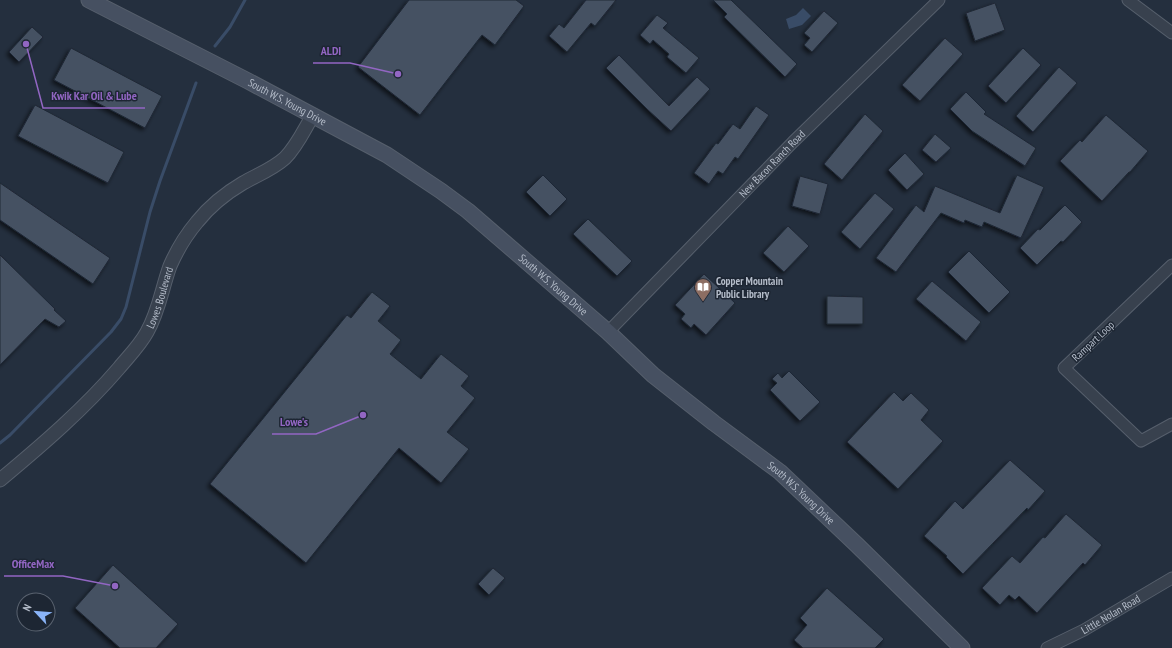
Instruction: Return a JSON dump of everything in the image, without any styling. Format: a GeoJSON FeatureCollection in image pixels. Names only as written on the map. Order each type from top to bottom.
{"type":"FeatureCollection","features":[{"type":"Feature","properties":{"kind":"main road","name":"South W.S. Young Drive"},"geometry":{"type":"LineString","coordinates":[[89,0],[313,115],[387,155],[468,211],[608,332],[653,375],[780,472],[962,648]]}},
{"type":"Feature","properties":{"kind":"street","name":"New Bacon Ranch Road"},"geometry":{"type":"LineString","coordinates":[[608,332],[793,142],[939,0]]}},
{"type":"Feature","properties":{"kind":"street"},"geometry":{"type":"LineString","coordinates":[[1128,0],[1172,33]]}},
{"type":"Feature","properties":{"kind":"street","name":"Lowes Boulevard"},"geometry":{"type":"LineString","coordinates":[[0,480],[76,413],[136,348],[147,333],[155,316],[170,266],[177,251],[190,230],[200,218],[242,183],[271,168],[284,159],[295,146],[313,115]]}},
{"type":"Feature","properties":{"kind":"street","name":"Rampart Loop"},"geometry":{"type":"LineString","coordinates":[[1172,266],[1064,368],[1141,441],[1172,424]]}},
{"type":"Feature","properties":{"kind":"street","name":"Little Nolan Road"},"geometry":{"type":"LineString","coordinates":[[1048,648],[1084,630],[1172,578]]}},
{"type":"Feature","properties":{"kind":"water"},"geometry":{"type":"Polygon","coordinates":[[[803,8],[811,16],[802,25],[789,29],[786,19],[796,15],[803,8]]]}},
{"type":"Feature","properties":{"kind":"building"},"geometry":{"type":"Polygon","coordinates":[[[409,0],[516,0],[524,6],[495,45],[482,35],[420,115],[358,67],[409,0]]]}},
{"type":"Feature","properties":{"kind":"building"},"geometry":{"type":"Polygon","coordinates":[[[586,0],[616,0],[595,26],[591,23],[567,52],[549,36],[559,24],[564,28],[586,0]]]}},
{"type":"Feature","properties":{"kind":"building"},"geometry":{"type":"Polygon","coordinates":[[[713,0],[731,0],[797,64],[785,77],[724,17],[727,14],[713,0]]]}},
{"type":"Feature","properties":{"kind":"building"},"geometry":{"type":"Polygon","coordinates":[[[995,3],[1005,30],[975,41],[966,13],[995,3]]]}},
{"type":"Feature","properties":{"kind":"building"},"geometry":{"type":"Polygon","coordinates":[[[824,11],[838,23],[812,52],[804,45],[810,38],[804,33],[824,11]]]}},
{"type":"Feature","properties":{"kind":"building"},"geometry":{"type":"Polygon","coordinates":[[[657,15],[668,23],[663,28],[699,58],[686,73],[667,57],[669,54],[653,40],[650,44],[640,35],[657,15]]]}},
{"type":"Feature","properties":{"kind":"building"},"geometry":{"type":"Polygon","coordinates":[[[32,27],[43,37],[19,62],[9,52],[32,27]]]}},
{"type":"Feature","properties":{"kind":"building"},"geometry":{"type":"Polygon","coordinates":[[[945,38],[963,54],[920,101],[902,85],[945,38]]]}},
{"type":"Feature","properties":{"kind":"building"},"geometry":{"type":"Polygon","coordinates":[[[71,48],[162,96],[145,128],[54,80],[71,48]]]}},
{"type":"Feature","properties":{"kind":"building"},"geometry":{"type":"Polygon","coordinates":[[[1023,48],[1041,65],[1006,103],[988,86],[1023,48]]]}},
{"type":"Feature","properties":{"kind":"building"},"geometry":{"type":"Polygon","coordinates":[[[619,55],[669,106],[697,77],[710,89],[671,131],[606,68],[619,55]]]}},
{"type":"Feature","properties":{"kind":"building"},"geometry":{"type":"Polygon","coordinates":[[[1059,67],[1077,83],[1033,132],[1016,116],[1059,67]]]}},
{"type":"Feature","properties":{"kind":"building"},"geometry":{"type":"Polygon","coordinates":[[[966,92],[986,112],[984,114],[1036,148],[1025,166],[972,131],[950,109],[966,92]]]}},
{"type":"Feature","properties":{"kind":"building"},"geometry":{"type":"Polygon","coordinates":[[[35,105],[124,152],[108,183],[18,136],[35,105]]]}},
{"type":"Feature","properties":{"kind":"building"},"geometry":{"type":"Polygon","coordinates":[[[756,106],[769,115],[738,159],[735,157],[723,174],[718,171],[709,184],[694,173],[716,143],[718,144],[733,124],[740,129],[756,106]]]}},
{"type":"Feature","properties":{"kind":"building"},"geometry":{"type":"Polygon","coordinates":[[[865,114],[883,131],[842,180],[824,164],[865,114]]]}},
{"type":"Feature","properties":{"kind":"building"},"geometry":{"type":"Polygon","coordinates":[[[1106,115],[1148,151],[1102,201],[1060,161],[1080,140],[1082,142],[1106,115]]]}},
{"type":"Feature","properties":{"kind":"building"},"geometry":{"type":"Polygon","coordinates":[[[935,134],[951,148],[936,162],[922,150],[935,134]]]}},
{"type":"Feature","properties":{"kind":"building"},"geometry":{"type":"Polygon","coordinates":[[[905,153],[924,174],[907,190],[888,170],[905,153]]]}},
{"type":"Feature","properties":{"kind":"building"},"geometry":{"type":"Polygon","coordinates":[[[543,175],[567,199],[550,216],[526,192],[543,175]]]}},
{"type":"Feature","properties":{"kind":"building"},"geometry":{"type":"Polygon","coordinates":[[[1017,175],[1044,187],[1021,238],[984,222],[982,227],[965,220],[964,223],[941,213],[896,272],[876,258],[916,205],[924,212],[935,186],[1000,213],[1017,175]]]}},
{"type":"Feature","properties":{"kind":"building"},"geometry":{"type":"Polygon","coordinates":[[[800,176],[828,184],[820,214],[792,206],[800,176]]]}},
{"type":"Feature","properties":{"kind":"building"},"geometry":{"type":"Polygon","coordinates":[[[0,183],[110,258],[93,284],[0,220],[0,183]]]}},
{"type":"Feature","properties":{"kind":"building"},"geometry":{"type":"Polygon","coordinates":[[[875,193],[894,209],[860,249],[841,232],[875,193]]]}},
{"type":"Feature","properties":{"kind":"building"},"geometry":{"type":"Polygon","coordinates":[[[1065,205],[1082,222],[1063,242],[1061,241],[1037,265],[1020,248],[1038,229],[1040,230],[1065,205]]]}},
{"type":"Feature","properties":{"kind":"building"},"geometry":{"type":"Polygon","coordinates":[[[588,219],[632,261],[617,276],[573,234],[588,219]]]}},
{"type":"Feature","properties":{"kind":"building"},"geometry":{"type":"Polygon","coordinates":[[[788,226],[809,246],[784,272],[763,253],[788,226]]]}},
{"type":"Feature","properties":{"kind":"building"},"geometry":{"type":"Polygon","coordinates":[[[969,251],[1010,292],[989,313],[948,272],[969,251]]]}},
{"type":"Feature","properties":{"kind":"building"},"geometry":{"type":"Polygon","coordinates":[[[0,255],[66,321],[59,327],[45,319],[0,365],[0,255]]]}},
{"type":"Feature","properties":{"kind":"building"},"geometry":{"type":"Polygon","coordinates":[[[704,274],[735,303],[706,335],[694,324],[691,328],[681,319],[685,314],[675,305],[704,274]]]}},
{"type":"Feature","properties":{"kind":"building"},"geometry":{"type":"Polygon","coordinates":[[[932,281],[981,322],[966,341],[916,299],[932,281]]]}},
{"type":"Feature","properties":{"kind":"building"},"geometry":{"type":"Polygon","coordinates":[[[372,292],[390,306],[378,321],[401,340],[390,354],[421,379],[441,354],[469,376],[461,386],[475,398],[447,432],[469,449],[441,483],[399,448],[306,563],[210,484],[347,315],[351,318],[372,292]]]}},
{"type":"Feature","properties":{"kind":"building"},"geometry":{"type":"Polygon","coordinates":[[[827,296],[863,297],[863,324],[827,324],[827,296]]]}},
{"type":"Feature","properties":{"kind":"building"},"geometry":{"type":"Polygon","coordinates":[[[789,371],[820,402],[800,421],[770,390],[777,383],[772,379],[778,373],[782,378],[789,371]]]}},
{"type":"Feature","properties":{"kind":"building"},"geometry":{"type":"Polygon","coordinates":[[[894,392],[903,401],[911,393],[929,410],[921,420],[943,441],[898,489],[847,442],[894,392]]]}},
{"type":"Feature","properties":{"kind":"building"},"geometry":{"type":"Polygon","coordinates":[[[1010,460],[1045,491],[1028,510],[1027,508],[963,574],[946,557],[947,556],[924,536],[955,501],[963,509],[1010,460]]]}},
{"type":"Feature","properties":{"kind":"building"},"geometry":{"type":"Polygon","coordinates":[[[1066,514],[1102,545],[1085,565],[1083,563],[1037,613],[1019,596],[1015,600],[1009,595],[1000,605],[982,588],[1012,556],[1020,563],[1066,514]]]}},
{"type":"Feature","properties":{"kind":"building"},"geometry":{"type":"Polygon","coordinates":[[[113,565],[178,624],[156,648],[120,648],[75,608],[113,565]]]}},
{"type":"Feature","properties":{"kind":"building"},"geometry":{"type":"Polygon","coordinates":[[[493,568],[505,578],[489,595],[478,584],[493,568]]]}},
{"type":"Feature","properties":{"kind":"building"},"geometry":{"type":"Polygon","coordinates":[[[827,588],[884,639],[875,648],[803,648],[794,640],[807,625],[800,618],[827,588]]]}},
{"type":"Feature","properties":{"kind":"waterway"},"geometry":{"type":"LineString","coordinates":[[215,46],[230,27],[245,0]]}},
{"type":"Feature","properties":{"kind":"waterway"},"geometry":{"type":"LineString","coordinates":[[0,443],[10,435],[111,332],[121,319],[126,307],[150,212],[196,83]]}},
{"type":"Feature","properties":{"kind":"place","name":"Kwik Kar Oil & Lube"},"geometry":{"type":"Point","coordinates":[26,44]}},
{"type":"Feature","properties":{"kind":"place","name":"ALDI"},"geometry":{"type":"Point","coordinates":[398,74]}},
{"type":"Feature","properties":{"kind":"place","name":"Copper Mountain Public Library"},"geometry":{"type":"Point","coordinates":[703,302]}},
{"type":"Feature","properties":{"kind":"place","name":"Lowe's"},"geometry":{"type":"Point","coordinates":[363,415]}},
{"type":"Feature","properties":{"kind":"place","name":"OfficeMax"},"geometry":{"type":"Point","coordinates":[115,586]}}]}
